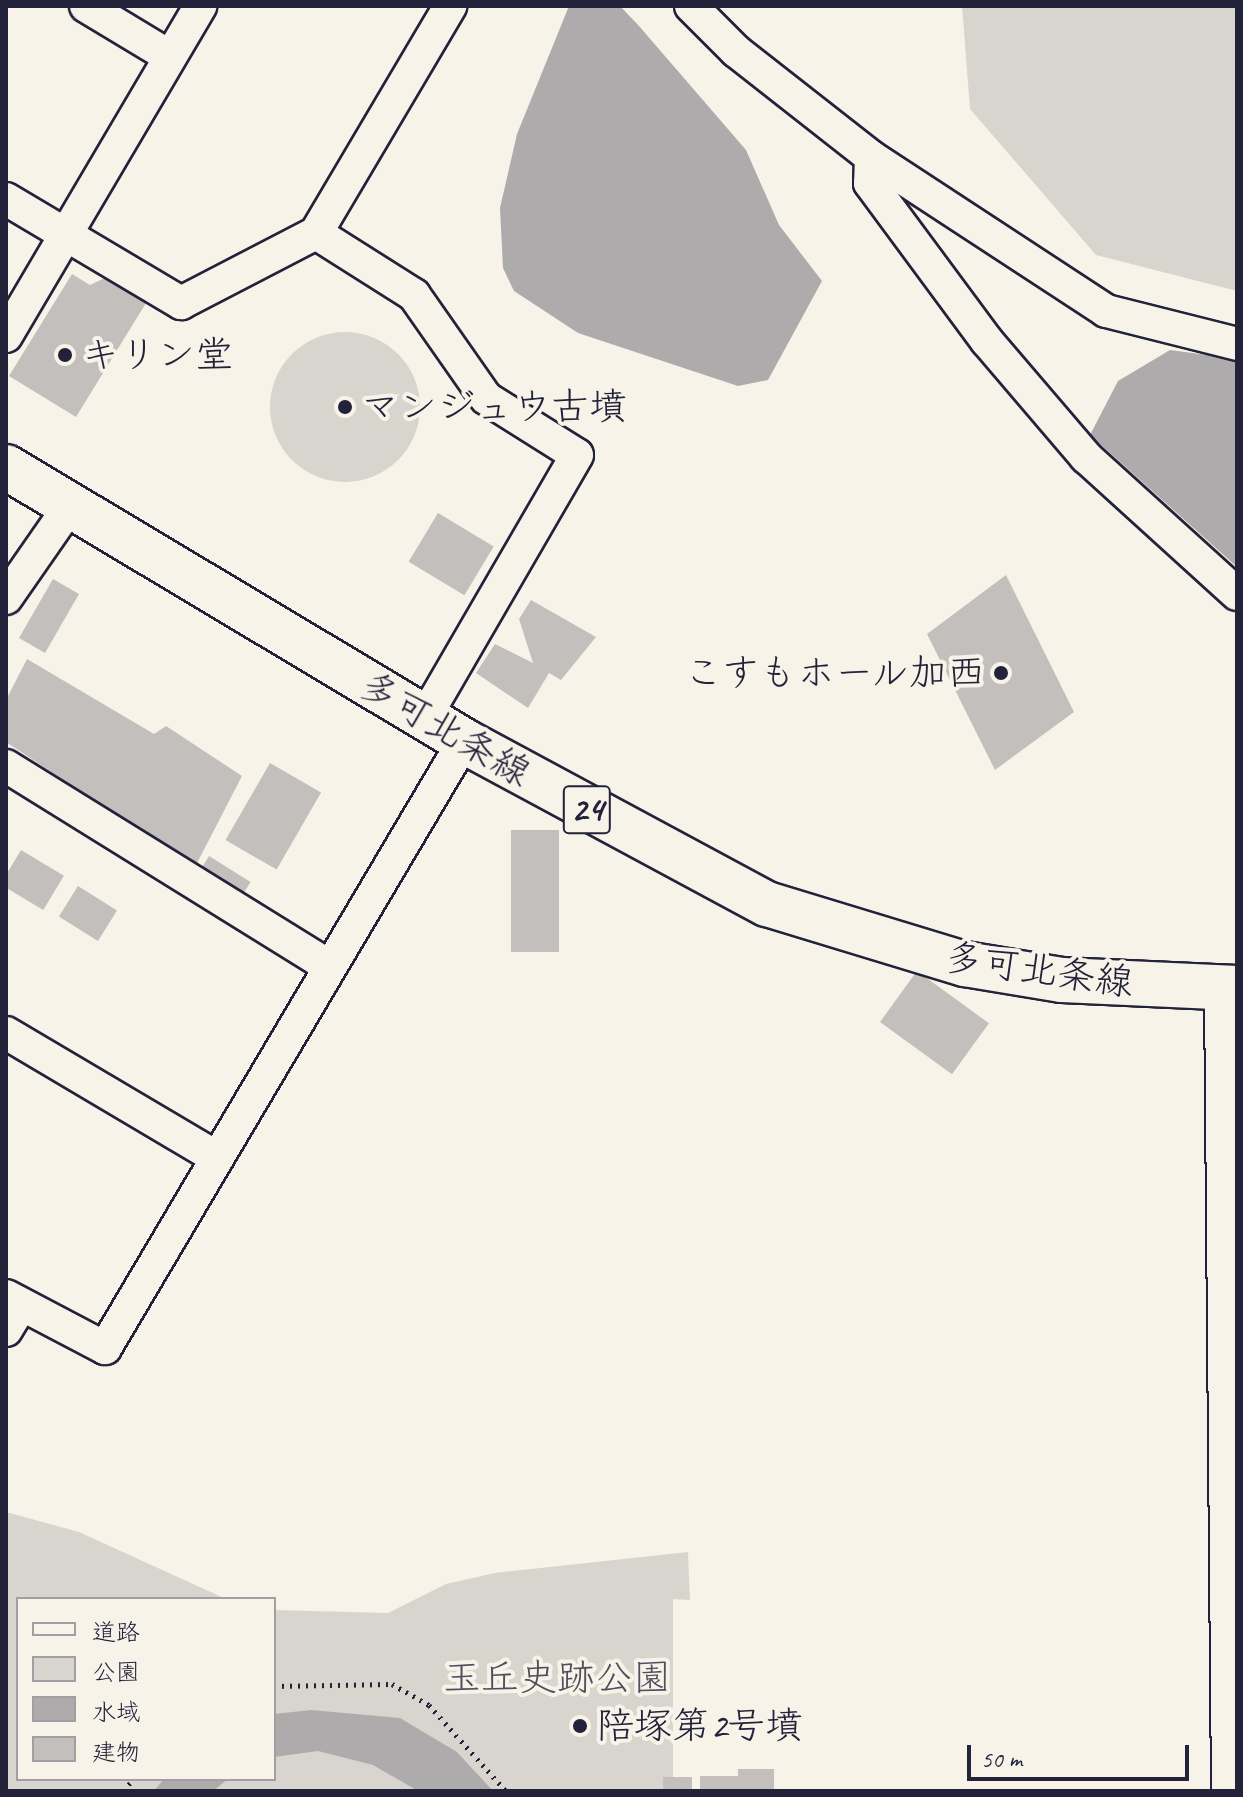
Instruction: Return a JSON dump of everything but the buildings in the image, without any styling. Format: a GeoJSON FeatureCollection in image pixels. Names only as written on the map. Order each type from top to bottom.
{"type":"FeatureCollection","features":[{"type":"Feature","properties":{"kind":"main road","name":"多可北条線"},"geometry":{"type":"LineString","coordinates":[[6,467],[464,741],[767,904],[857,936],[1062,980],[1232,988]]}},
{"type":"Feature","properties":{"kind":"main road"},"geometry":{"type":"LineString","coordinates":[[1232,988],[1234,1791]]}},
{"type":"Feature","properties":{"kind":"street"},"geometry":{"type":"LineString","coordinates":[[86,6],[169,56]]}},
{"type":"Feature","properties":{"kind":"street"},"geometry":{"type":"LineString","coordinates":[[6,336],[200,6]]}},
{"type":"Feature","properties":{"kind":"street"},"geometry":{"type":"LineString","coordinates":[[6,199],[181,303],[316,233],[450,6]]}},
{"type":"Feature","properties":{"kind":"street"},"geometry":{"type":"LineString","coordinates":[[691,6],[736,51],[871,157],[1106,311],[1237,344]]}},
{"type":"Feature","properties":{"kind":"street"},"geometry":{"type":"LineString","coordinates":[[871,157],[870,183],[987,341],[1086,457],[1237,594]]}},
{"type":"Feature","properties":{"kind":"street"},"geometry":{"type":"LineString","coordinates":[[316,233],[414,295],[486,398],[577,455],[425,717]]}},
{"type":"Feature","properties":{"kind":"street"},"geometry":{"type":"LineString","coordinates":[[6,598],[70,506]]}},
{"type":"Feature","properties":{"kind":"street"},"geometry":{"type":"LineString","coordinates":[[11,1311],[105,1348],[464,741]]}},
{"type":"Feature","properties":{"kind":"street"},"geometry":{"type":"LineString","coordinates":[[6,766],[330,967]]}},
{"type":"Feature","properties":{"kind":"street"},"geometry":{"type":"LineString","coordinates":[[6,1033],[217,1158]]}},
{"type":"Feature","properties":{"kind":"path"},"geometry":{"type":"LineString","coordinates":[[276,1686],[392,1684],[429,1705],[506,1791]]}},
{"type":"Feature","properties":{"kind":"green space"},"geometry":{"type":"Polygon","coordinates":[[[962,6],[1237,6],[1237,291],[1096,255],[970,109],[962,6]]]}},
{"type":"Feature","properties":{"kind":"green space","name":"マンジュウ古墳"},"geometry":{"type":"Polygon","coordinates":[[[345,332],[374,338],[398,354],[414,378],[420,407],[414,436],[398,460],[374,476],[345,482],[316,476],[292,460],[276,436],[270,407],[276,378],[292,354],[316,338],[345,332]]]}},
{"type":"Feature","properties":{"kind":"green space","name":"玉丘史跡公園"},"geometry":{"type":"Polygon","coordinates":[[[6,1512],[79,1532],[222,1597],[16,1597],[16,1781],[276,1781],[276,1610],[388,1613],[446,1584],[495,1573],[688,1552],[690,1600],[673,1599],[673,1791],[6,1791],[6,1512]]]}},
{"type":"Feature","properties":{"kind":"water"},"geometry":{"type":"Polygon","coordinates":[[[569,6],[620,6],[639,26],[746,150],[779,225],[822,281],[768,380],[738,386],[578,333],[514,291],[503,268],[500,208],[517,134],[569,6]]]}},
{"type":"Feature","properties":{"kind":"water"},"geometry":{"type":"Polygon","coordinates":[[[1170,350],[1237,359],[1237,567],[1090,435],[1118,381],[1170,350]]]}},
{"type":"Feature","properties":{"kind":"water"},"geometry":{"type":"Polygon","coordinates":[[[311,1710],[400,1718],[457,1752],[493,1791],[418,1791],[373,1765],[318,1751],[276,1757],[276,1714],[311,1710]]]}},
{"type":"Feature","properties":{"kind":"water"},"geometry":{"type":"Polygon","coordinates":[[[162,1781],[226,1781],[213,1791],[154,1791],[162,1781]]]}},
{"type":"Feature","properties":{"kind":"place","name":"キリン堂"},"geometry":{"type":"Point","coordinates":[65,355]}},
{"type":"Feature","properties":{"kind":"place","name":"マンジュウ古墳"},"geometry":{"type":"Point","coordinates":[345,407]}},
{"type":"Feature","properties":{"kind":"place","name":"こすもホール加西"},"geometry":{"type":"Point","coordinates":[1001,673]}},
{"type":"Feature","properties":{"kind":"place","name":"陪塚第2号墳"},"geometry":{"type":"Point","coordinates":[580,1726]}}]}
